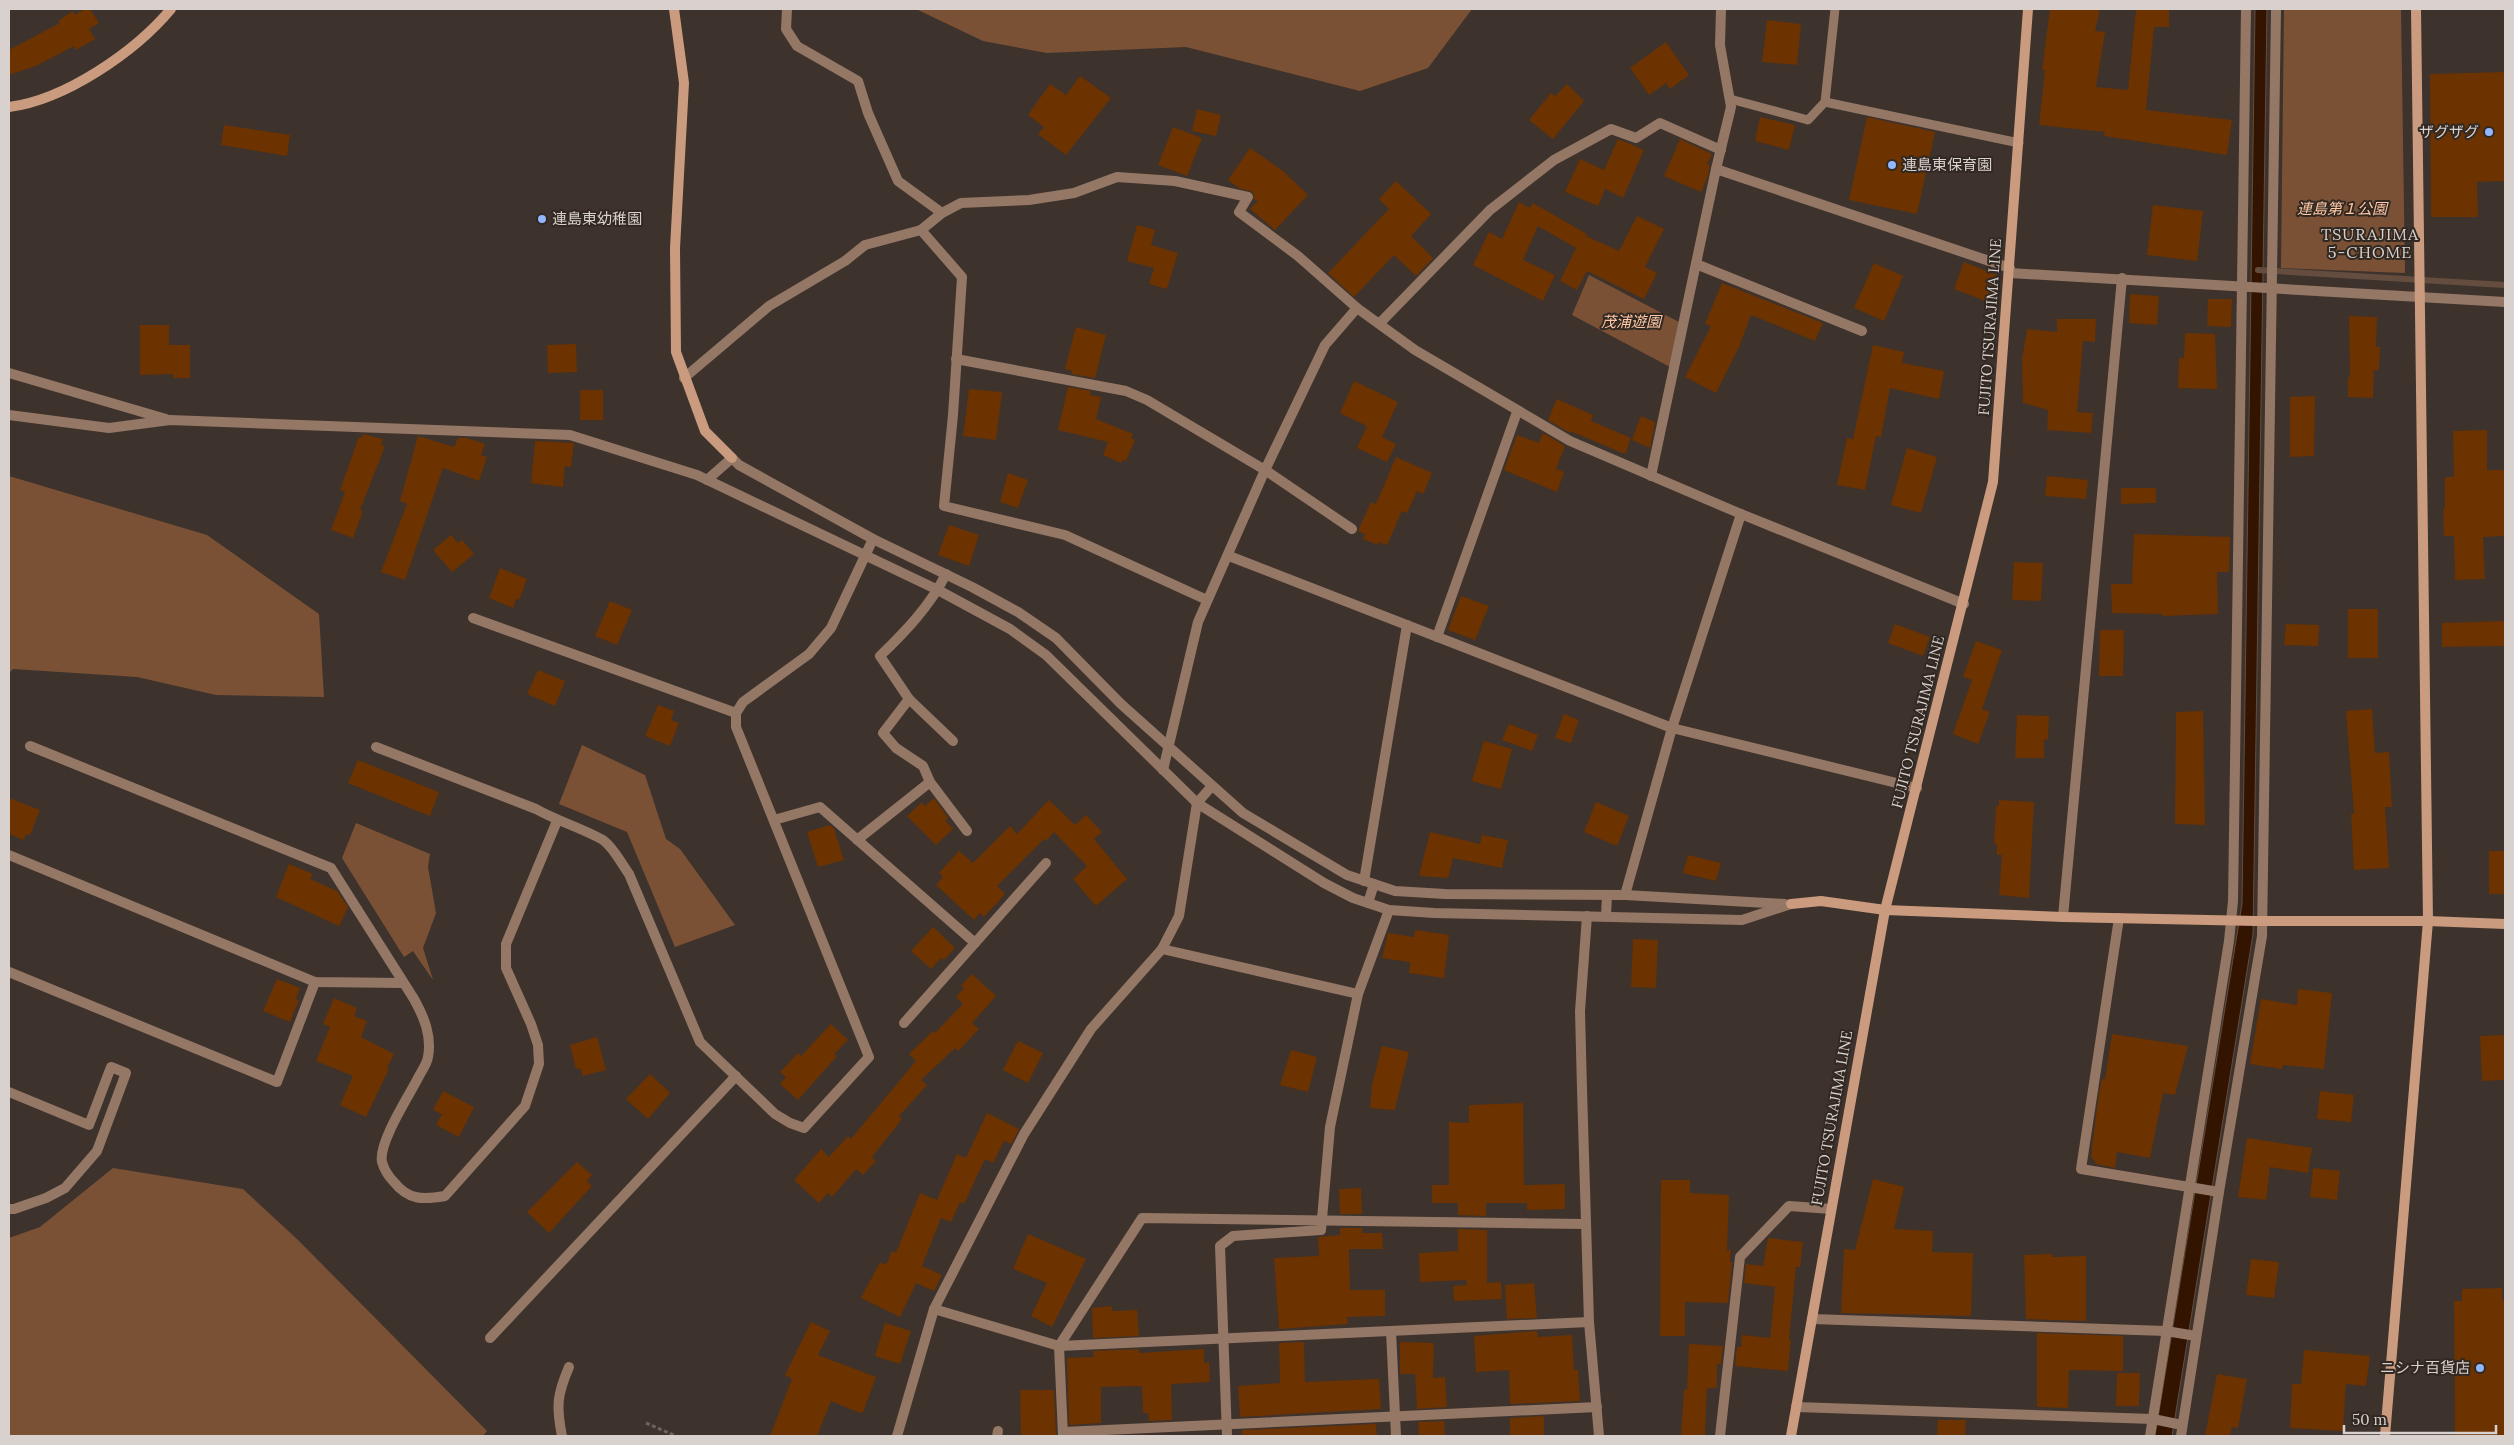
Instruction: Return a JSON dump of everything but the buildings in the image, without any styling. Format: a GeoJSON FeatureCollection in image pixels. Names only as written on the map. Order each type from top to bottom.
{"type":"FeatureCollection","features":[{"type":"Feature","properties":{"kind":"street"},"geometry":{"type":"LineString","coordinates":[[9,107],[22,105],[85,80],[128,50],[171,9]]}},
{"type":"Feature","properties":{"kind":"street"},"geometry":{"type":"LineString","coordinates":[[674,9],[684,83],[675,248],[674,302],[676,352],[705,432],[738,465],[873,539],[946,574],[1018,612],[1056,638],[1169,748],[1243,813],[1347,875],[1396,891],[1445,894],[1607,895],[1791,904],[1821,901],[1885,910],[2063,917],[2260,921],[2428,921],[2505,924]]}},
{"type":"Feature","properties":{"kind":"street"},"geometry":{"type":"LineString","coordinates":[[787,9],[786,29],[797,46],[858,81],[868,113],[898,181],[942,213]]}},
{"type":"Feature","properties":{"kind":"street"},"geometry":{"type":"LineString","coordinates":[[1651,476],[1716,169],[1731,107],[1720,45],[1721,9]]}},
{"type":"Feature","properties":{"kind":"street","name":"FUJITO TSURAJIMA LINE"},"geometry":{"type":"LineString","coordinates":[[1791,1436],[1885,910],[1964,604],[1993,482],[2028,9]]}},
{"type":"Feature","properties":{"kind":"street"},"geometry":{"type":"LineString","coordinates":[[2150,1436],[2233,920],[2245,287],[2246,9]]}},
{"type":"Feature","properties":{"kind":"street"},"geometry":{"type":"LineString","coordinates":[[2181,1436],[2179,1424],[2215,1191],[2260,921],[2269,288],[2273,269],[2276,9]]}},
{"type":"Feature","properties":{"kind":"street"},"geometry":{"type":"LineString","coordinates":[[2385,1436],[2428,921],[2416,9]]}},
{"type":"Feature","properties":{"kind":"street"},"geometry":{"type":"LineString","coordinates":[[1380,323],[1490,210],[1554,160],[1611,129],[1636,138],[1660,123],[1721,150]]}},
{"type":"Feature","properties":{"kind":"street"},"geometry":{"type":"LineString","coordinates":[[1716,169],[2010,270],[2245,287],[2505,302]]}},
{"type":"Feature","properties":{"kind":"street"},"geometry":{"type":"LineString","coordinates":[[684,378],[769,306],[845,261],[865,245],[921,230],[942,213],[961,203],[1029,200],[1074,193],[1117,177],[1176,181],[1248,197],[1239,212],[1298,256],[1357,308],[1380,323],[1414,350],[1517,412],[1570,441],[1741,514],[1964,604]]}},
{"type":"Feature","properties":{"kind":"street"},"geometry":{"type":"LineString","coordinates":[[921,230],[962,276],[953,416],[944,506],[1065,535],[1207,600]]}},
{"type":"Feature","properties":{"kind":"street"},"geometry":{"type":"LineString","coordinates":[[1696,264],[1862,331]]}},
{"type":"Feature","properties":{"kind":"street"},"geometry":{"type":"LineString","coordinates":[[2063,917],[2122,278]]}},
{"type":"Feature","properties":{"kind":"street"},"geometry":{"type":"LineString","coordinates":[[1163,770],[1198,622],[1207,600],[1229,556],[1265,470],[1325,345],[1357,308]]}},
{"type":"Feature","properties":{"kind":"street"},"geometry":{"type":"LineString","coordinates":[[956,359],[1126,390],[1147,400],[1265,470],[1352,529]]}},
{"type":"Feature","properties":{"kind":"street"},"geometry":{"type":"LineString","coordinates":[[9,374],[170,420]]}},
{"type":"Feature","properties":{"kind":"street"},"geometry":{"type":"LineString","coordinates":[[1437,637],[1517,412]]}},
{"type":"Feature","properties":{"kind":"street"},"geometry":{"type":"LineString","coordinates":[[9,415],[109,428],[170,420],[570,435],[707,480],[989,616],[1046,655],[1197,803],[1324,883],[1368,903],[1389,910],[1434,913],[1742,920],[1791,904]]}},
{"type":"Feature","properties":{"kind":"street"},"geometry":{"type":"LineString","coordinates":[[707,480],[732,458]]}},
{"type":"Feature","properties":{"kind":"street"},"geometry":{"type":"LineString","coordinates":[[1625,896],[1672,728],[1741,514]]}},
{"type":"Feature","properties":{"kind":"street"},"geometry":{"type":"LineString","coordinates":[[376,747],[536,810],[603,841],[612,849],[629,874],[700,1042],[775,1114],[790,1123],[804,1128],[869,1057],[736,727],[736,714],[743,702],[809,654],[831,628],[873,539]]}},
{"type":"Feature","properties":{"kind":"street"},"geometry":{"type":"LineString","coordinates":[[1229,556],[1672,728],[1917,788]]}},
{"type":"Feature","properties":{"kind":"street"},"geometry":{"type":"LineString","coordinates":[[946,574],[938,590],[908,630],[880,656],[909,699],[953,741]]}},
{"type":"Feature","properties":{"kind":"street"},"geometry":{"type":"LineString","coordinates":[[473,618],[736,714]]}},
{"type":"Feature","properties":{"kind":"street"},"geometry":{"type":"LineString","coordinates":[[1368,903],[1369,882],[1407,625]]}},
{"type":"Feature","properties":{"kind":"street"},"geometry":{"type":"LineString","coordinates":[[909,699],[883,733],[896,748],[923,766],[930,782],[966,831]]}},
{"type":"Feature","properties":{"kind":"street"},"geometry":{"type":"LineString","coordinates":[[30,746],[331,868],[424,1016],[429,1037],[428,1058],[385,1142],[382,1161],[390,1177],[401,1191],[414,1198],[427,1199],[445,1196],[525,1106],[539,1064],[538,1045],[506,968],[506,944],[557,821]]}},
{"type":"Feature","properties":{"kind":"street"},"geometry":{"type":"LineString","coordinates":[[858,840],[930,782]]}},
{"type":"Feature","properties":{"kind":"street"},"geometry":{"type":"LineString","coordinates":[[898,1436],[934,1309],[1024,1134],[1091,1029],[1162,949],[1179,916],[1197,803],[1212,786]]}},
{"type":"Feature","properties":{"kind":"street"},"geometry":{"type":"LineString","coordinates":[[774,820],[820,807],[975,943]]}},
{"type":"Feature","properties":{"kind":"street"},"geometry":{"type":"LineString","coordinates":[[9,855],[315,982],[403,983]]}},
{"type":"Feature","properties":{"kind":"street"},"geometry":{"type":"LineString","coordinates":[[904,1023],[1046,863]]}},
{"type":"Feature","properties":{"kind":"street"},"geometry":{"type":"LineString","coordinates":[[1606,916],[1607,895]]}},
{"type":"Feature","properties":{"kind":"street"},"geometry":{"type":"LineString","coordinates":[[1227,1431],[1222,1339],[1220,1246],[1233,1236],[1321,1230],[1330,1127],[1358,994],[1389,910]]}},
{"type":"Feature","properties":{"kind":"street"},"geometry":{"type":"LineString","coordinates":[[1587,916],[1580,1011],[1589,1322],[1600,1436]]}},
{"type":"Feature","properties":{"kind":"street"},"geometry":{"type":"LineString","coordinates":[[2119,918],[2081,1169],[2215,1191]]}},
{"type":"Feature","properties":{"kind":"street"},"geometry":{"type":"LineString","coordinates":[[1162,949],[1358,994]]}},
{"type":"Feature","properties":{"kind":"street"},"geometry":{"type":"LineString","coordinates":[[9,972],[277,1082],[315,982]]}},
{"type":"Feature","properties":{"kind":"street"},"geometry":{"type":"LineString","coordinates":[[9,1092],[89,1125],[111,1067],[126,1073],[97,1151],[65,1188],[46,1198],[9,1209]]}},
{"type":"Feature","properties":{"kind":"street"},"geometry":{"type":"LineString","coordinates":[[490,1338],[736,1076]]}},
{"type":"Feature","properties":{"kind":"street"},"geometry":{"type":"LineString","coordinates":[[1720,1436],[1740,1257],[1789,1206],[1831,1209]]}},
{"type":"Feature","properties":{"kind":"street"},"geometry":{"type":"LineString","coordinates":[[1586,1224],[1142,1218],[1059,1346],[1063,1434],[1227,1431],[1395,1418],[1597,1407]]}},
{"type":"Feature","properties":{"kind":"street"},"geometry":{"type":"LineString","coordinates":[[934,1309],[1059,1346],[1589,1322]]}},
{"type":"Feature","properties":{"kind":"street"},"geometry":{"type":"LineString","coordinates":[[1812,1319],[2168,1331],[2193,1335]]}},
{"type":"Feature","properties":{"kind":"street"},"geometry":{"type":"LineString","coordinates":[[1391,1331],[1396,1436]]}},
{"type":"Feature","properties":{"kind":"street"},"geometry":{"type":"LineString","coordinates":[[562,1436],[558,1416],[558,1393],[569,1367]]}},
{"type":"Feature","properties":{"kind":"street"},"geometry":{"type":"LineString","coordinates":[[1796,1407],[2154,1420],[2179,1424]]}},
{"type":"Feature","properties":{"kind":"lane"},"geometry":{"type":"LineString","coordinates":[[1730,99],[1808,120],[1825,102],[1834,9]]}},
{"type":"Feature","properties":{"kind":"lane"},"geometry":{"type":"LineString","coordinates":[[1825,102],[2019,143]]}},
{"type":"Feature","properties":{"kind":"path"},"geometry":{"type":"LineString","coordinates":[[646,1423],[676,1436]]}},
{"type":"Feature","properties":{"kind":"green space"},"geometry":{"type":"Polygon","coordinates":[[[916,9],[1472,9],[1428,68],[1360,91],[1186,47],[1047,53],[983,41],[916,9]]]}},
{"type":"Feature","properties":{"kind":"green space","name":"連島第１公園"},"geometry":{"type":"Polygon","coordinates":[[[2284,9],[2401,9],[2405,273],[2281,268],[2284,9]]]}},
{"type":"Feature","properties":{"kind":"green space","name":"茂浦遊園"},"geometry":{"type":"Polygon","coordinates":[[[1589,275],[1679,322],[1670,367],[1572,315],[1589,275]]]}},
{"type":"Feature","properties":{"kind":"green space"},"geometry":{"type":"Polygon","coordinates":[[[9,476],[207,535],[319,614],[324,697],[216,695],[137,677],[13,669],[9,673],[9,476]]]}},
{"type":"Feature","properties":{"kind":"green space"},"geometry":{"type":"Polygon","coordinates":[[[582,745],[645,775],[666,839],[680,849],[735,925],[675,947],[627,832],[559,804],[582,745]]]}},
{"type":"Feature","properties":{"kind":"green space"},"geometry":{"type":"Polygon","coordinates":[[[356,823],[430,854],[428,867],[436,913],[423,948],[433,980],[413,951],[404,957],[342,858],[356,823]]]}},
{"type":"Feature","properties":{"kind":"green space"},"geometry":{"type":"Polygon","coordinates":[[[113,1168],[243,1189],[298,1240],[487,1431],[483,1436],[9,1436],[9,1238],[40,1227],[113,1168]]]}},
{"type":"Feature","properties":{"kind":"shaded area"},"geometry":{"type":"Polygon","coordinates":[[[2255,9],[2267,9],[2253,934],[2172,1436],[2155,1436],[2242,904],[2255,9]]]}},
{"type":"Feature","properties":{"kind":"waterway"},"geometry":{"type":"LineString","coordinates":[[2258,270],[2505,285]]}},
{"type":"Feature","properties":{"kind":"place","name":"ザグザグ"},"geometry":{"type":"Point","coordinates":[2489,132]}},
{"type":"Feature","properties":{"kind":"place","name":"連島東保育園"},"geometry":{"type":"Point","coordinates":[1892,165]}},
{"type":"Feature","properties":{"kind":"place","name":"連島東幼稚園"},"geometry":{"type":"Point","coordinates":[542,219]}},
{"type":"Feature","properties":{"kind":"place","name":"ニシナ百貨店"},"geometry":{"type":"Point","coordinates":[2480,1368]}},
{"type":"Feature","properties":{"kind":"district","name":"TSURAJIMA 5-CHOME"},"geometry":{"type":"Point","coordinates":[2370,243]}}]}
